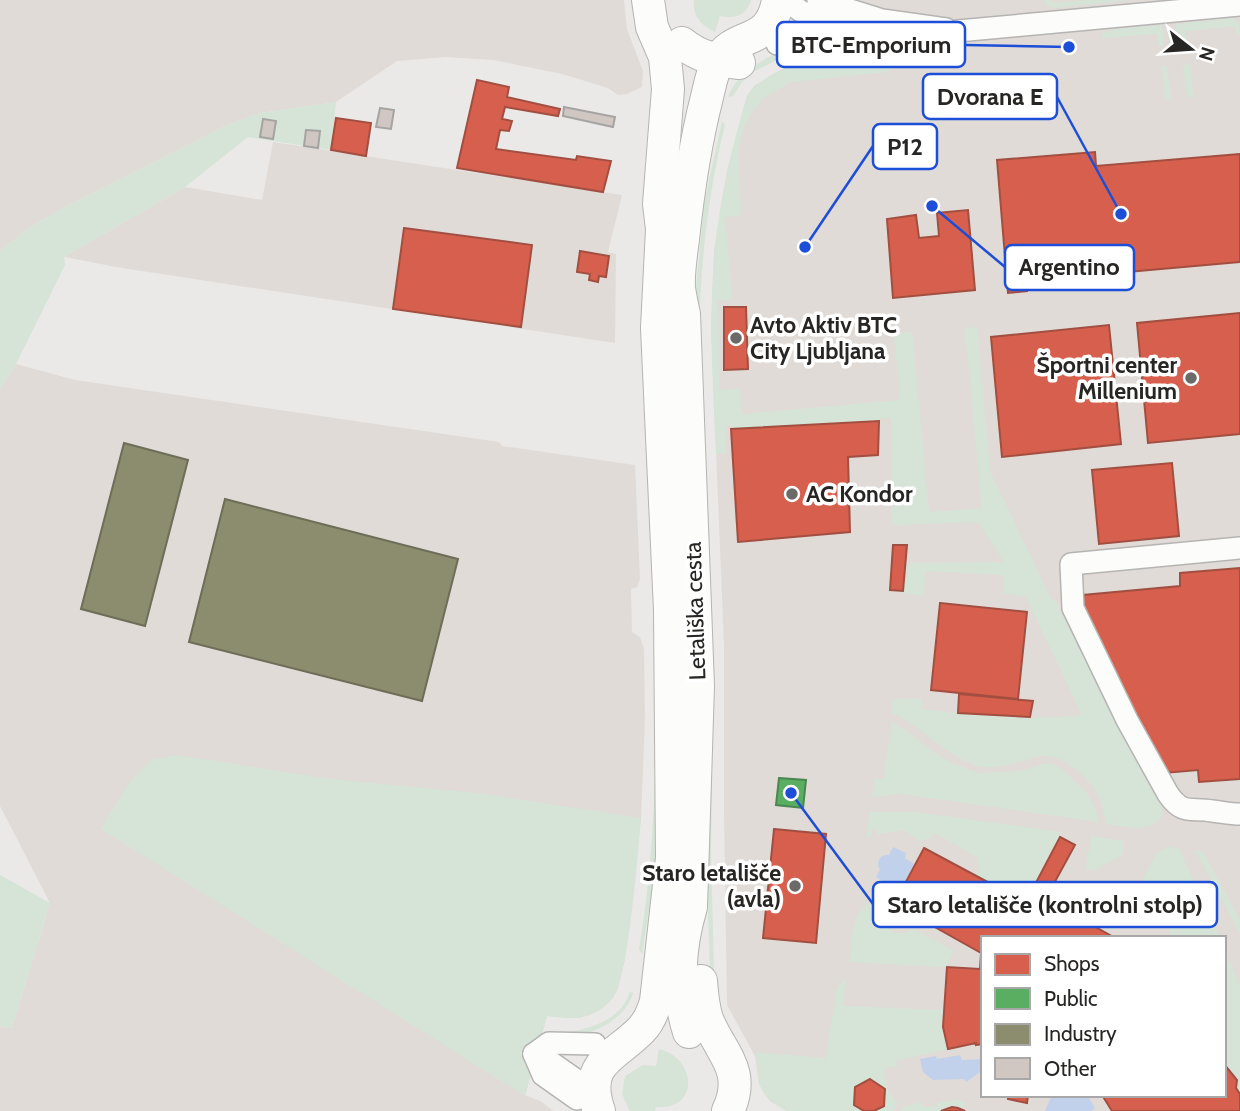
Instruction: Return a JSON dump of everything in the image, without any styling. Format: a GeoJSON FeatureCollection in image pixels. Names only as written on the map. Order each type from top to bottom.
{"type":"FeatureCollection","features":[{"type":"Feature","properties":{"kind":"main road","name":"Letališka cesta"},"geometry":{"type":"LineString","coordinates":[[586,1099],[602,1063],[642,1029],[633,1013],[645,984],[670,797],[670,610],[658,350],[662,229],[659,204],[668,77],[665,57],[650,19],[648,0]]}},
{"type":"Feature","properties":{"kind":"main road","name":"Letališka cesta"},"geometry":{"type":"LineString","coordinates":[[662,229],[670,205],[688,83],[682,43],[670,23],[667,0]]}},
{"type":"Feature","properties":{"kind":"main road","name":"Letališka cesta"},"geometry":{"type":"LineString","coordinates":[[727,1104],[717,1085],[714,1066],[706,1051],[688,1032],[681,1005],[683,934],[691,908],[698,687],[684,314],[690,287],[697,211],[708,151],[729,77],[730,46],[749,40],[767,27],[776,10],[794,2]]}},
{"type":"Feature","properties":{"kind":"main road"},"geometry":{"type":"LineString","coordinates":[[682,43],[696,53],[729,62],[759,56],[777,44],[788,28],[794,2]]}},
{"type":"Feature","properties":{"kind":"main road","name":"Letališka cesta"},"geometry":{"type":"LineString","coordinates":[[691,908],[700,933],[701,987],[706,1015],[731,1063],[727,1104]]}},
{"type":"Feature","properties":{"kind":"main road","name":"Letališka cesta"},"geometry":{"type":"LineString","coordinates":[[586,1099],[580,1068],[595,1044],[636,1022]]}},
{"type":"Feature","properties":{"kind":"main road"},"geometry":{"type":"LineString","coordinates":[[636,1022],[670,1024],[688,1032]]}},
{"type":"Feature","properties":{"kind":"street"},"geometry":{"type":"LineString","coordinates":[[794,2],[851,23],[882,20],[958,31]]}},
{"type":"Feature","properties":{"kind":"street"},"geometry":{"type":"LineString","coordinates":[[777,44],[805,39],[900,44],[958,31],[1240,5]]}},
{"type":"Feature","properties":{"kind":"street"},"geometry":{"type":"LineString","coordinates":[[1235,814],[1188,810],[1177,804],[1168,794],[1127,720],[1073,608],[1071,564],[1240,548]]}},
{"type":"Feature","properties":{"kind":"street"},"geometry":{"type":"LineString","coordinates":[[586,1099],[534,1054],[549,1043],[595,1044]]}},
{"type":"Feature","properties":{"kind":"shaded area"},"geometry":{"type":"Polygon","coordinates":[[[0,0],[624,0],[627,29],[643,71],[642,87],[618,95],[608,88],[562,74],[494,60],[446,57],[397,61],[336,102],[260,113],[227,125],[65,207],[27,229],[0,251],[0,0]]]}},
{"type":"Feature","properties":{"kind":"shaded area"},"geometry":{"type":"Polygon","coordinates":[[[849,0],[1240,0],[1240,1111],[786,1111],[770,1101],[759,1084],[755,1056],[727,1005],[724,646],[711,329],[714,250],[727,171],[747,96],[754,86],[786,67],[802,63],[835,65],[849,0]]]}},
{"type":"Feature","properties":{"kind":"shaded area"},"geometry":{"type":"Polygon","coordinates":[[[273,142],[622,195],[608,252],[616,254],[615,343],[64,257],[185,187],[262,200],[273,142]]]}},
{"type":"Feature","properties":{"kind":"shaded area"},"geometry":{"type":"Polygon","coordinates":[[[16,364],[75,380],[499,442],[502,446],[635,465],[640,579],[637,587],[631,589],[632,632],[640,637],[644,649],[645,719],[641,818],[625,959],[618,988],[613,998],[602,1008],[579,1018],[547,1016],[525,1095],[542,1102],[553,1111],[0,1111],[0,1026],[12,1028],[50,903],[0,806],[0,390],[16,364]]]}},
{"type":"Feature","properties":{"kind":"green space"},"geometry":{"type":"Polygon","coordinates":[[[694,0],[751,0],[743,13],[730,17],[720,16],[715,32],[699,20],[694,0]]]}},
{"type":"Feature","properties":{"kind":"green space"},"geometry":{"type":"Polygon","coordinates":[[[1044,0],[1052,0],[1053,3],[1131,0],[1053,8],[1046,5],[1044,0]]]}},
{"type":"Feature","properties":{"kind":"green space"},"geometry":{"type":"Polygon","coordinates":[[[1233,18],[1239,24],[1240,34],[1236,34],[1235,26],[1186,31],[1187,43],[1181,44],[1180,31],[1176,32],[1176,24],[1233,18]]]}},
{"type":"Feature","properties":{"kind":"green space"},"geometry":{"type":"Polygon","coordinates":[[[1162,25],[1164,46],[1158,46],[1157,34],[1102,38],[1102,33],[1116,29],[1162,25]]]}},
{"type":"Feature","properties":{"kind":"green space"},"geometry":{"type":"Polygon","coordinates":[[[809,49],[789,54],[753,72],[733,96],[728,97],[743,75],[757,64],[785,51],[809,49]]]}},
{"type":"Feature","properties":{"kind":"green space"},"geometry":{"type":"Polygon","coordinates":[[[802,63],[889,66],[890,70],[790,82],[763,99],[752,112],[744,128],[738,153],[741,213],[739,216],[725,217],[732,299],[718,301],[720,390],[740,388],[742,414],[900,400],[894,333],[912,332],[929,512],[982,508],[965,328],[977,327],[990,471],[1052,601],[1055,600],[1160,802],[1163,815],[1151,825],[1137,828],[1106,824],[1096,791],[1075,769],[1058,759],[1041,756],[990,767],[973,764],[951,753],[892,713],[893,699],[921,699],[921,709],[961,713],[1021,717],[1082,715],[1026,597],[1003,593],[1004,575],[926,571],[923,596],[904,594],[909,563],[1004,562],[978,522],[892,525],[891,418],[879,418],[879,421],[731,429],[731,425],[726,426],[726,453],[716,454],[712,300],[717,230],[727,172],[747,96],[771,75],[802,63]]]}},
{"type":"Feature","properties":{"kind":"green space"},"geometry":{"type":"Polygon","coordinates":[[[1190,64],[1193,97],[1187,97],[1183,65],[1190,64]]]}},
{"type":"Feature","properties":{"kind":"green space"},"geometry":{"type":"Polygon","coordinates":[[[1161,67],[1167,67],[1171,99],[1165,99],[1161,67]]]}},
{"type":"Feature","properties":{"kind":"green space"},"geometry":{"type":"Polygon","coordinates":[[[336,102],[331,150],[248,137],[185,187],[64,257],[65,265],[16,364],[0,390],[0,251],[27,229],[65,207],[227,125],[260,113],[336,102]]]}},
{"type":"Feature","properties":{"kind":"green space"},"geometry":{"type":"Polygon","coordinates":[[[722,121],[725,125],[706,227],[699,331],[707,567],[695,299],[704,204],[722,121]]]}},
{"type":"Feature","properties":{"kind":"green space"},"geometry":{"type":"Polygon","coordinates":[[[710,648],[713,648],[711,854],[714,971],[710,971],[706,854],[710,648]]]}},
{"type":"Feature","properties":{"kind":"green space"},"geometry":{"type":"Polygon","coordinates":[[[892,721],[947,761],[978,773],[1021,771],[1050,763],[1058,766],[1086,791],[1099,822],[901,794],[872,797],[875,778],[884,779],[892,721]]]}},
{"type":"Feature","properties":{"kind":"green space"},"geometry":{"type":"Polygon","coordinates":[[[656,722],[658,821],[653,885],[642,954],[639,949],[652,836],[656,722]]]}},
{"type":"Feature","properties":{"kind":"green space"},"geometry":{"type":"Polygon","coordinates":[[[177,755],[330,779],[477,793],[641,818],[628,941],[618,987],[612,999],[606,1006],[591,1014],[565,1018],[547,1016],[525,1096],[101,829],[130,781],[151,760],[177,755]]]}},
{"type":"Feature","properties":{"kind":"green space"},"geometry":{"type":"Polygon","coordinates":[[[870,812],[915,812],[1061,832],[1025,902],[975,875],[979,868],[977,857],[935,833],[931,838],[920,841],[905,830],[877,834],[876,829],[866,838],[870,812]]]}},
{"type":"Feature","properties":{"kind":"green space"},"geometry":{"type":"Polygon","coordinates":[[[1091,836],[1124,841],[1122,855],[1093,871],[1086,868],[1091,836]]]}},
{"type":"Feature","properties":{"kind":"green space"},"geometry":{"type":"Polygon","coordinates":[[[1168,847],[1179,848],[1219,936],[1172,936],[1143,878],[1158,852],[1168,847]]]}},
{"type":"Feature","properties":{"kind":"green space"},"geometry":{"type":"Polygon","coordinates":[[[1195,850],[1203,851],[1240,920],[1240,934],[1195,850]]]}},
{"type":"Feature","properties":{"kind":"green space"},"geometry":{"type":"Polygon","coordinates":[[[0,875],[50,903],[12,1028],[0,1026],[0,875]]]}},
{"type":"Feature","properties":{"kind":"green space"},"geometry":{"type":"Polygon","coordinates":[[[878,898],[885,902],[886,925],[893,933],[908,933],[912,928],[953,950],[947,967],[849,962],[854,924],[862,908],[878,898]]]}},
{"type":"Feature","properties":{"kind":"green space"},"geometry":{"type":"Polygon","coordinates":[[[1226,954],[1240,986],[1240,1094],[1236,1088],[1236,1077],[1226,1066],[1226,954]]]}},
{"type":"Feature","properties":{"kind":"green space"},"geometry":{"type":"Polygon","coordinates":[[[846,979],[843,1006],[945,1010],[943,1027],[948,1049],[896,1061],[897,1066],[884,1069],[886,1087],[897,1102],[894,1111],[874,1111],[884,1106],[870,1079],[855,1088],[854,1105],[864,1111],[786,1111],[770,1101],[759,1084],[756,1052],[826,1058],[837,987],[846,979]]]}},
{"type":"Feature","properties":{"kind":"green space"},"geometry":{"type":"Polygon","coordinates":[[[630,992],[633,993],[623,1011],[608,1024],[589,1033],[569,1036],[569,1032],[588,1028],[614,1015],[621,1009],[630,992]]]}},
{"type":"Feature","properties":{"kind":"green space"},"geometry":{"type":"Polygon","coordinates":[[[659,1049],[681,1063],[687,1073],[686,1093],[680,1101],[670,1106],[656,1107],[655,1111],[630,1111],[622,1094],[625,1076],[643,1065],[656,1066],[659,1049]]]}},
{"type":"Feature","properties":{"kind":"green space"},"geometry":{"type":"Polygon","coordinates":[[[959,1100],[966,1103],[964,1110],[952,1107],[941,1111],[901,1111],[903,1107],[920,1102],[925,1107],[934,1107],[939,1102],[959,1100]]]}},
{"type":"Feature","properties":{"kind":"water"},"geometry":{"type":"Polygon","coordinates":[[[893,847],[906,853],[905,858],[914,864],[902,887],[891,882],[889,885],[876,877],[880,870],[879,859],[889,855],[893,847]]]}},
{"type":"Feature","properties":{"kind":"water"},"geometry":{"type":"Polygon","coordinates":[[[960,1055],[962,1060],[981,1059],[981,1071],[966,1082],[964,1079],[933,1080],[923,1072],[920,1059],[936,1056],[937,1059],[960,1055]]]}},
{"type":"Feature","properties":{"kind":"water"},"geometry":{"type":"Polygon","coordinates":[[[1051,1097],[1088,1097],[1095,1108],[1091,1111],[1045,1111],[1051,1097]]]}},
{"type":"Feature","properties":{"kind":"building: Shops"},"geometry":{"type":"Polygon","coordinates":[[[477,80],[509,87],[507,97],[560,109],[558,116],[505,107],[502,119],[512,121],[509,131],[500,130],[496,149],[576,160],[577,156],[611,161],[603,192],[457,168],[477,80]]]}},
{"type":"Feature","properties":{"kind":"building: Shops"},"geometry":{"type":"Polygon","coordinates":[[[336,118],[371,123],[366,156],[331,150],[336,118]]]}},
{"type":"Feature","properties":{"kind":"building: Shops"},"geometry":{"type":"Polygon","coordinates":[[[1095,152],[1096,166],[1240,154],[1240,262],[1026,281],[1027,291],[1008,293],[997,160],[1095,152]]]}},
{"type":"Feature","properties":{"kind":"building: Shops"},"geometry":{"type":"Polygon","coordinates":[[[968,210],[975,290],[893,298],[887,219],[916,215],[919,238],[939,236],[937,213],[968,210]]]}},
{"type":"Feature","properties":{"kind":"building: Shops"},"geometry":{"type":"Polygon","coordinates":[[[404,228],[532,245],[521,327],[393,309],[404,228]]]}},
{"type":"Feature","properties":{"kind":"building: Shops"},"geometry":{"type":"Polygon","coordinates":[[[580,251],[609,256],[606,277],[599,276],[598,282],[589,280],[590,274],[577,272],[580,251]]]}},
{"type":"Feature","properties":{"kind":"building: Shops","name":"Avto Aktiv BTC City Ljubljana"},"geometry":{"type":"Polygon","coordinates":[[[724,307],[746,307],[748,369],[724,370],[724,307]]]}},
{"type":"Feature","properties":{"kind":"building: Shops","name":"Športni center Millenium"},"geometry":{"type":"Polygon","coordinates":[[[1240,313],[1240,434],[1148,443],[1137,323],[1240,313]]]}},
{"type":"Feature","properties":{"kind":"building: Shops"},"geometry":{"type":"Polygon","coordinates":[[[1109,325],[1121,444],[1002,457],[991,337],[1109,325]]]}},
{"type":"Feature","properties":{"kind":"building: Shops","name":"AC Kondor"},"geometry":{"type":"Polygon","coordinates":[[[879,421],[878,455],[848,457],[850,532],[738,542],[731,429],[879,421]]]}},
{"type":"Feature","properties":{"kind":"building: Shops"},"geometry":{"type":"Polygon","coordinates":[[[1172,463],[1179,536],[1099,544],[1092,470],[1172,463]]]}},
{"type":"Feature","properties":{"kind":"building: Shops"},"geometry":{"type":"Polygon","coordinates":[[[893,545],[907,545],[903,591],[890,590],[893,545]]]}},
{"type":"Feature","properties":{"kind":"building: Shops"},"geometry":{"type":"Polygon","coordinates":[[[1240,568],[1240,779],[1199,782],[1198,770],[1164,773],[1085,621],[1083,595],[1180,586],[1180,573],[1240,568]]]}},
{"type":"Feature","properties":{"kind":"building: Shops"},"geometry":{"type":"Polygon","coordinates":[[[940,603],[1027,612],[1018,699],[931,690],[940,603]]]}},
{"type":"Feature","properties":{"kind":"building: Shops"},"geometry":{"type":"Polygon","coordinates":[[[959,694],[1033,701],[1030,717],[958,713],[959,694]]]}},
{"type":"Feature","properties":{"kind":"building: Shops","name":"Staro letališče (avla)"},"geometry":{"type":"Polygon","coordinates":[[[774,829],[826,834],[816,943],[763,938],[774,829]]]}},
{"type":"Feature","properties":{"kind":"building: Shops"},"geometry":{"type":"Polygon","coordinates":[[[1060,837],[1075,845],[1045,900],[1031,892],[1060,837]]]}},
{"type":"Feature","properties":{"kind":"building: Shops"},"geometry":{"type":"Polygon","coordinates":[[[924,848],[1025,902],[1031,892],[1069,913],[1069,924],[1083,924],[1083,920],[1111,936],[981,936],[981,953],[894,904],[924,848]]]}},
{"type":"Feature","properties":{"kind":"building: Shops"},"geometry":{"type":"Polygon","coordinates":[[[981,953],[981,1044],[948,1049],[943,1027],[947,967],[980,969],[981,953]]]}},
{"type":"Feature","properties":{"kind":"building: Shops"},"geometry":{"type":"Polygon","coordinates":[[[1226,1066],[1237,1080],[1236,1088],[1240,1094],[1240,1111],[1112,1111],[1103,1097],[1226,1097],[1226,1066]]]}},
{"type":"Feature","properties":{"kind":"building: Shops"},"geometry":{"type":"Polygon","coordinates":[[[870,1079],[885,1089],[884,1106],[874,1111],[864,1111],[854,1105],[855,1087],[870,1079]]]}},
{"type":"Feature","properties":{"kind":"building: Shops"},"geometry":{"type":"Polygon","coordinates":[[[1008,1097],[1028,1097],[1027,1103],[1008,1097]]]}},
{"type":"Feature","properties":{"kind":"building: Shops"},"geometry":{"type":"Polygon","coordinates":[[[958,1108],[965,1111],[941,1111],[958,1108]]]}},
{"type":"Feature","properties":{"kind":"building: Public"},"geometry":{"type":"Polygon","coordinates":[[[779,778],[806,780],[803,808],[776,805],[779,778]]]}},
{"type":"Feature","properties":{"kind":"building: Industry"},"geometry":{"type":"Polygon","coordinates":[[[124,443],[188,460],[145,626],[81,609],[124,443]]]}},
{"type":"Feature","properties":{"kind":"building: Industry"},"geometry":{"type":"Polygon","coordinates":[[[225,499],[458,559],[422,701],[189,642],[225,499]]]}},
{"type":"Feature","properties":{"kind":"building: Other"},"geometry":{"type":"Polygon","coordinates":[[[564,107],[615,117],[613,127],[563,116],[564,107]]]}},
{"type":"Feature","properties":{"kind":"building: Other"},"geometry":{"type":"Polygon","coordinates":[[[380,108],[394,110],[391,129],[376,127],[380,108]]]}},
{"type":"Feature","properties":{"kind":"building: Other"},"geometry":{"type":"Polygon","coordinates":[[[263,119],[276,121],[273,139],[260,137],[263,119]]]}},
{"type":"Feature","properties":{"kind":"building: Other"},"geometry":{"type":"Polygon","coordinates":[[[306,130],[320,131],[318,148],[304,146],[306,130]]]}},
{"type":"Feature","properties":{"kind":"place","name":"BTC-Emporium"},"geometry":{"type":"Point","coordinates":[1069,47]}},
{"type":"Feature","properties":{"kind":"place","name":"Argentino"},"geometry":{"type":"Point","coordinates":[932,206]}},
{"type":"Feature","properties":{"kind":"place","name":"Dvorana E"},"geometry":{"type":"Point","coordinates":[1121,214]}},
{"type":"Feature","properties":{"kind":"place","name":"P12"},"geometry":{"type":"Point","coordinates":[805,247]}},
{"type":"Feature","properties":{"kind":"place","name":"Avto Aktiv BTC City Ljubljana"},"geometry":{"type":"Point","coordinates":[736,338]}},
{"type":"Feature","properties":{"kind":"place","name":"Športni center Millenium"},"geometry":{"type":"Point","coordinates":[1191,378]}},
{"type":"Feature","properties":{"kind":"place","name":"AC Kondor"},"geometry":{"type":"Point","coordinates":[792,494]}},
{"type":"Feature","properties":{"kind":"place","name":"Staro letališče (kontrolni stolp)"},"geometry":{"type":"Point","coordinates":[791,793]}},
{"type":"Feature","properties":{"kind":"place","name":"Staro letališče (avla)"},"geometry":{"type":"Point","coordinates":[795,886]}}]}
